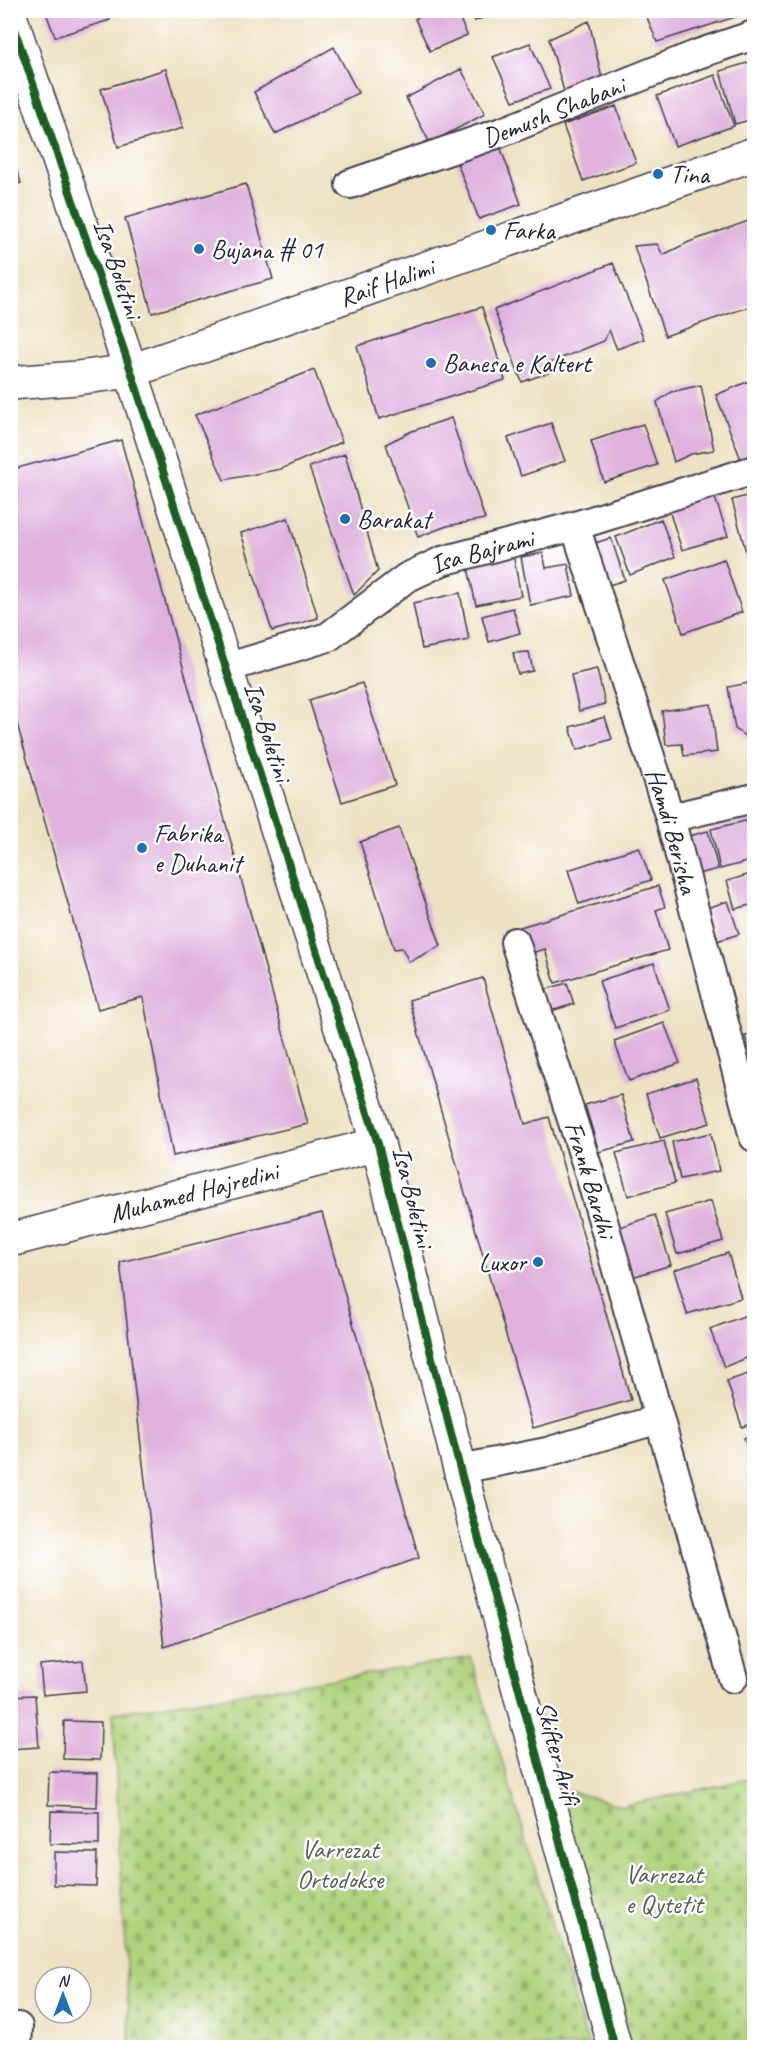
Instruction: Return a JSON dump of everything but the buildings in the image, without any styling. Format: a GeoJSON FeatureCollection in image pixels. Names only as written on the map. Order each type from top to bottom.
{"type":"FeatureCollection","features":[{"type":"Feature","properties":{"kind":"street","name":"Isa Boletini"},"geometry":{"type":"LineString","coordinates":[[10,16],[131,371],[378,1144],[460,1468]]}},
{"type":"Feature","properties":{"kind":"street","name":"Demush Shabani"},"geometry":{"type":"LineString","coordinates":[[350,184],[502,132],[754,34]]}},
{"type":"Feature","properties":{"kind":"street","name":"Raif Halimi"},"geometry":{"type":"LineString","coordinates":[[10,383],[131,371],[754,153]]}},
{"type":"Feature","properties":{"kind":"street","name":"Isa Bajrami"},"geometry":{"type":"LineString","coordinates":[[226,668],[328,636],[406,578],[442,561],[575,526],[754,471]]}},
{"type":"Feature","properties":{"kind":"street","name":"Hamdi Berisha"},"geometry":{"type":"LineString","coordinates":[[575,526],[670,818],[754,1137]]}},
{"type":"Feature","properties":{"kind":"street"},"geometry":{"type":"LineString","coordinates":[[670,818],[754,798]]}},
{"type":"Feature","properties":{"kind":"street","name":"Frank Bardhi"},"geometry":{"type":"LineString","coordinates":[[515,942],[590,1175],[733,1678]]}},
{"type":"Feature","properties":{"kind":"street","name":"Muhamed Hajredini"},"geometry":{"type":"LineString","coordinates":[[10,1240],[378,1144]]}},
{"type":"Feature","properties":{"kind":"street"},"geometry":{"type":"LineString","coordinates":[[460,1468],[547,1452],[659,1419]]}},
{"type":"Feature","properties":{"kind":"street","name":"Skifter Arifi"},"geometry":{"type":"LineString","coordinates":[[460,1468],[615,2048]]}},
{"type":"Feature","properties":{"kind":"green space","name":"Varrezat Ortodokse"},"geometry":{"type":"Polygon","coordinates":[[[471,1658],[589,2047],[130,2047],[113,1713],[471,1658]]]}},
{"type":"Feature","properties":{"kind":"green space","name":"Varrezat e Qytetit"},"geometry":{"type":"Polygon","coordinates":[[[754,1778],[754,2047],[622,2047],[534,1781],[622,1806],[754,1778]]]}},
{"type":"Feature","properties":{"kind":"cycle path"},"geometry":{"type":"LineString","coordinates":[[10,16],[131,371],[378,1144],[460,1469],[615,2048]]}},
{"type":"Feature","properties":{"kind":"place","name":"Tina"},"geometry":{"type":"Point","coordinates":[658,174]}},
{"type":"Feature","properties":{"kind":"place","name":"Farka"},"geometry":{"type":"Point","coordinates":[491,230]}},
{"type":"Feature","properties":{"kind":"place","name":"Bujana # 01"},"geometry":{"type":"Point","coordinates":[199,249]}},
{"type":"Feature","properties":{"kind":"place","name":"Banesa e Kaltert"},"geometry":{"type":"Point","coordinates":[431,363]}},
{"type":"Feature","properties":{"kind":"place","name":"Barakat"},"geometry":{"type":"Point","coordinates":[345,519]}},
{"type":"Feature","properties":{"kind":"place","name":"Fabrika e Duhanit"},"geometry":{"type":"Point","coordinates":[142,848]}},
{"type":"Feature","properties":{"kind":"place","name":"Luxor"},"geometry":{"type":"Point","coordinates":[538,1262]}}]}
